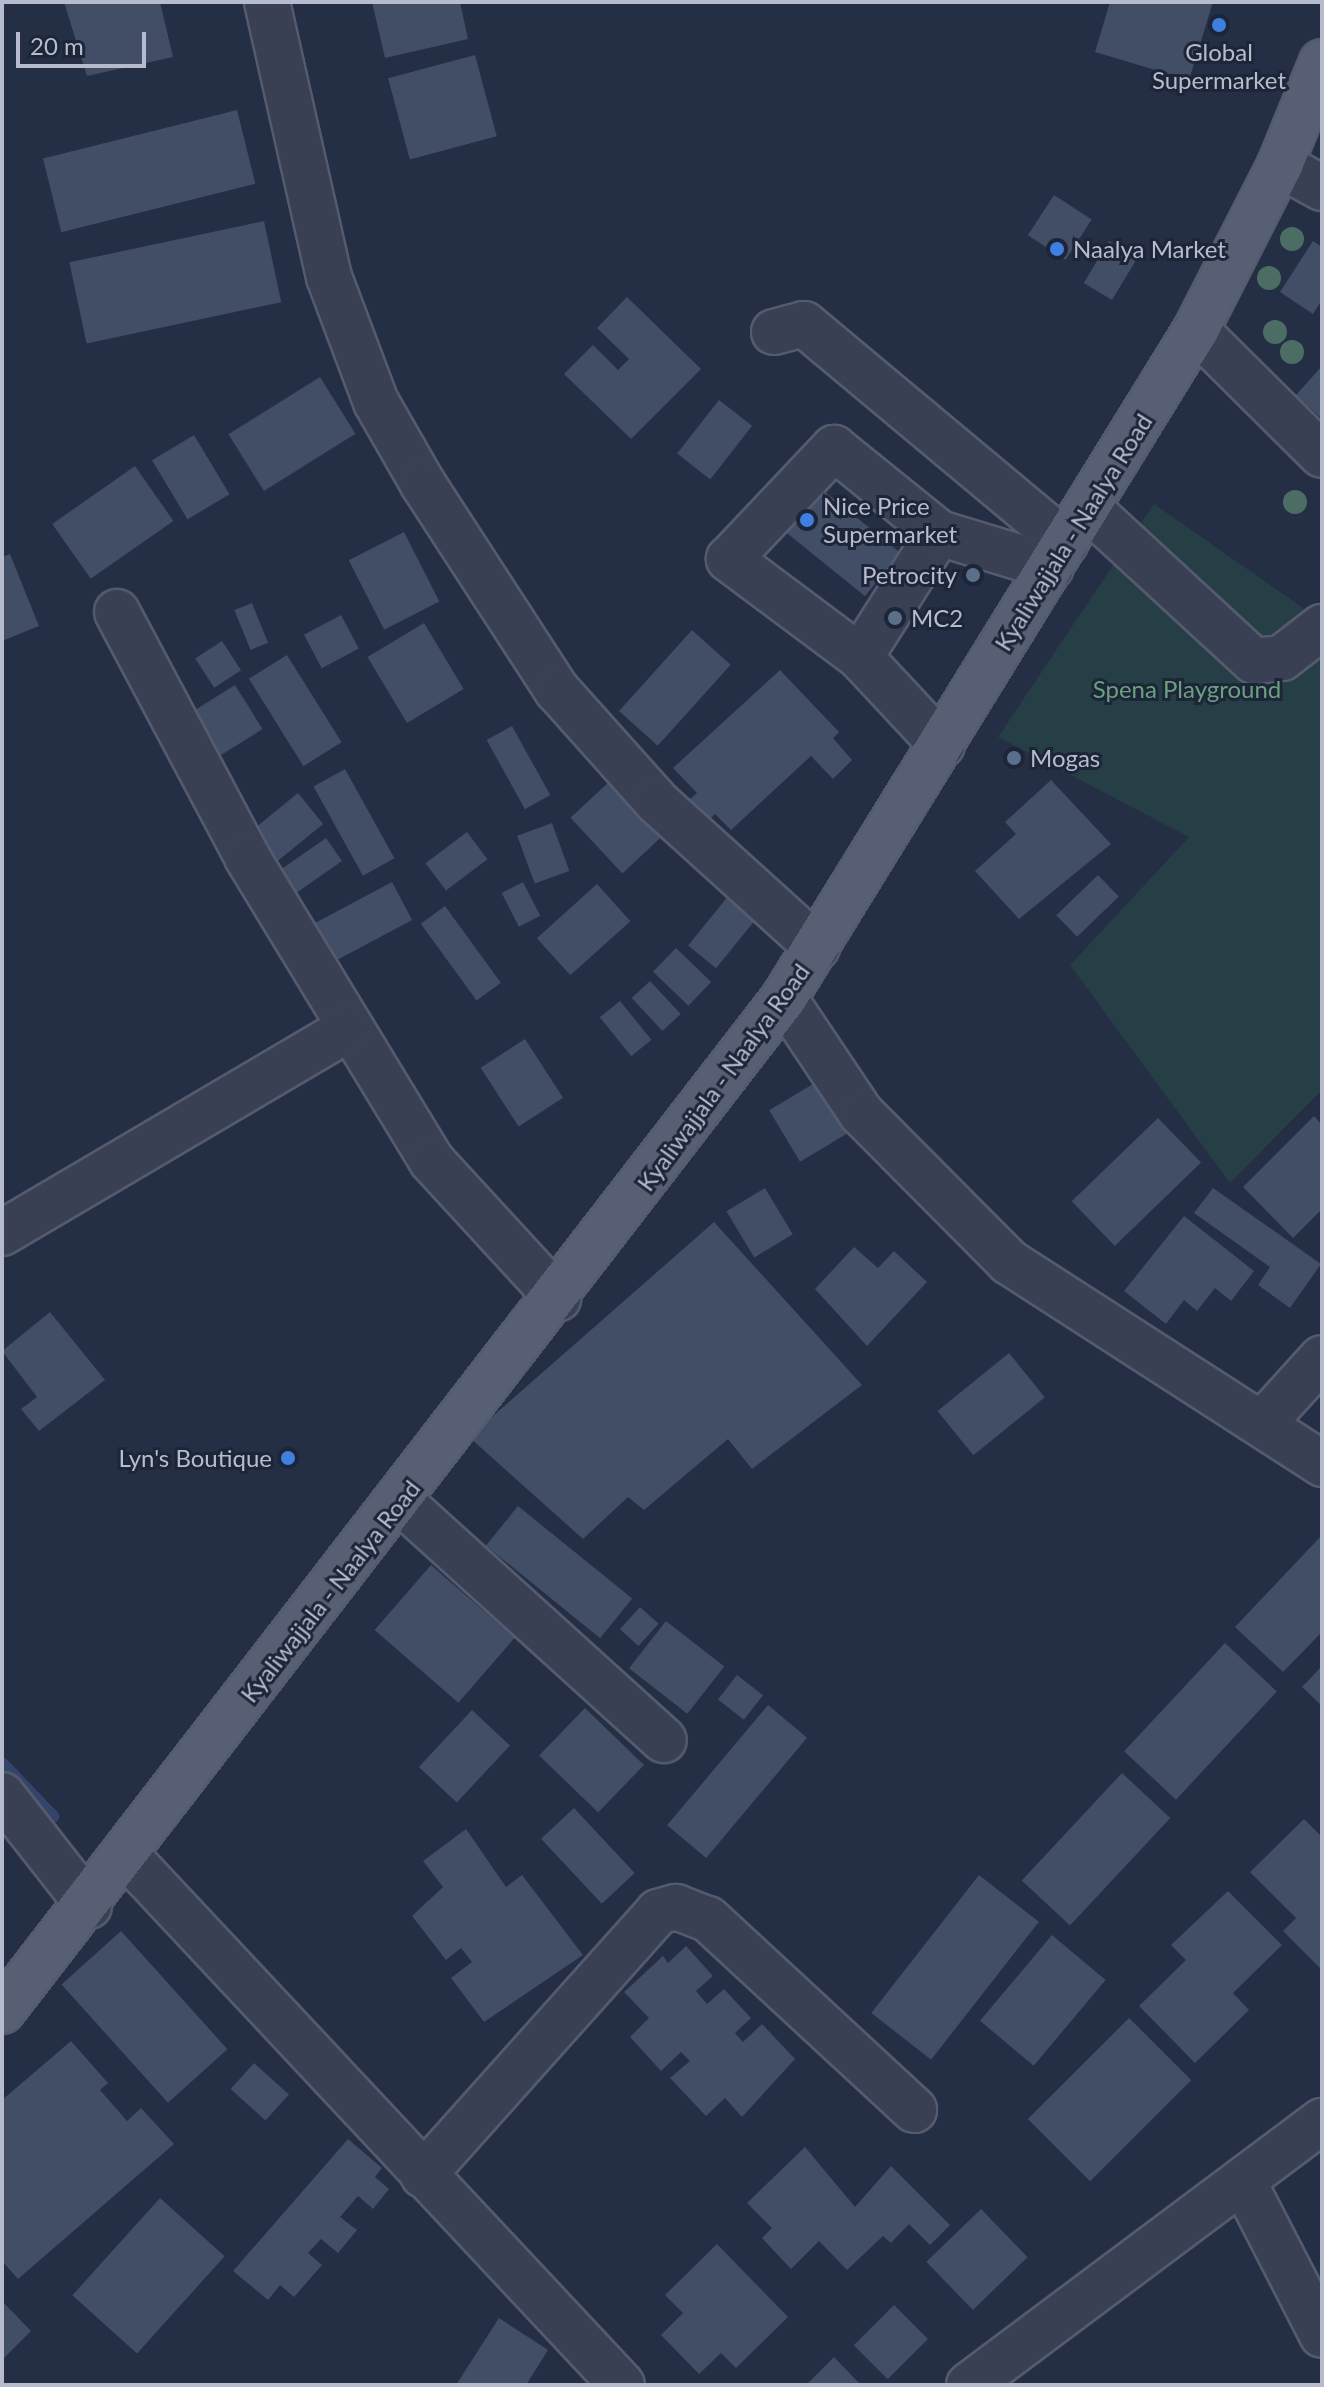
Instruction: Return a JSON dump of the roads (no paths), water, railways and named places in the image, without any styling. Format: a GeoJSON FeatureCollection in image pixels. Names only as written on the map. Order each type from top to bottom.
{"type":"FeatureCollection","features":[{"type":"Feature","properties":{"kind":"main road","name":"Kyaliwajjala - Naalya Road"},"geometry":{"type":"LineString","coordinates":[[2,2011],[89,1906],[125,1854],[558,1298],[784,998],[1196,330],[1280,165],[1322,62]]}},
{"type":"Feature","properties":{"kind":"street"},"geometry":{"type":"LineString","coordinates":[[267,2],[329,277],[376,402],[415,470],[557,690],[657,802],[817,947]]}},
{"type":"Feature","properties":{"kind":"street"},"geometry":{"type":"LineString","coordinates":[[1280,165],[1322,188]]}},
{"type":"Feature","properties":{"kind":"street"},"geometry":{"type":"LineString","coordinates":[[774,332],[804,324],[1069,540],[1254,661],[1282,658],[1322,627]]}},
{"type":"Feature","properties":{"kind":"street"},"geometry":{"type":"LineString","coordinates":[[1196,330],[1322,455]]}},
{"type":"Feature","properties":{"kind":"street"},"geometry":{"type":"LineString","coordinates":[[942,745],[860,657],[729,559],[834,448],[939,533],[1069,540]]}},
{"type":"Feature","properties":{"kind":"street"},"geometry":{"type":"LineString","coordinates":[[860,657],[939,533]]}},
{"type":"Feature","properties":{"kind":"street"},"geometry":{"type":"LineString","coordinates":[[117,612],[247,857],[431,1160],[558,1298]]}},
{"type":"Feature","properties":{"kind":"street"},"geometry":{"type":"LineString","coordinates":[[784,998],[861,1113],[1009,1262],[1322,1464]]}},
{"type":"Feature","properties":{"kind":"street"},"geometry":{"type":"LineString","coordinates":[[2,1233],[349,1029]]}},
{"type":"Feature","properties":{"kind":"street"},"geometry":{"type":"LineString","coordinates":[[1262,1424],[1322,1358]]}},
{"type":"Feature","properties":{"kind":"street"},"geometry":{"type":"LineString","coordinates":[[400,1501],[664,1740]]}},
{"type":"Feature","properties":{"kind":"street"},"geometry":{"type":"LineString","coordinates":[[2,1795],[89,1906]]}},
{"type":"Feature","properties":{"kind":"street"},"geometry":{"type":"LineString","coordinates":[[125,1854],[622,2385]]}},
{"type":"Feature","properties":{"kind":"street"},"geometry":{"type":"LineString","coordinates":[[423,2175],[658,1912],[676,1907],[708,1919],[914,2110]]}},
{"type":"Feature","properties":{"kind":"street"},"geometry":{"type":"LineString","coordinates":[[969,2385],[1322,2121]]}},
{"type":"Feature","properties":{"kind":"street"},"geometry":{"type":"LineString","coordinates":[[1243,2181],[1322,2335]]}},
{"type":"Feature","properties":{"kind":"waterway"},"geometry":{"type":"LineString","coordinates":[[2,1763],[53,1816]]}},
{"type":"Feature","properties":{"kind":"place","name":"Global Supermarket"},"geometry":{"type":"Point","coordinates":[1219,25]}},
{"type":"Feature","properties":{"kind":"place","name":"Naalya Market"},"geometry":{"type":"Point","coordinates":[1057,249]}},
{"type":"Feature","properties":{"kind":"place","name":"Nice Price Supermarket"},"geometry":{"type":"Point","coordinates":[807,520]}},
{"type":"Feature","properties":{"kind":"place","name":"Petrocity"},"geometry":{"type":"Point","coordinates":[973,575]}},
{"type":"Feature","properties":{"kind":"place","name":"MC2"},"geometry":{"type":"Point","coordinates":[895,618]}},
{"type":"Feature","properties":{"kind":"place","name":"Mogas"},"geometry":{"type":"Point","coordinates":[1014,758]}},
{"type":"Feature","properties":{"kind":"place","name":"Lyn's Boutique"},"geometry":{"type":"Point","coordinates":[288,1458]}},
{"type":"Feature","properties":{"kind":"park label","name":"Spena Playground"},"geometry":{"type":"Point","coordinates":[1187,689]}}]}
